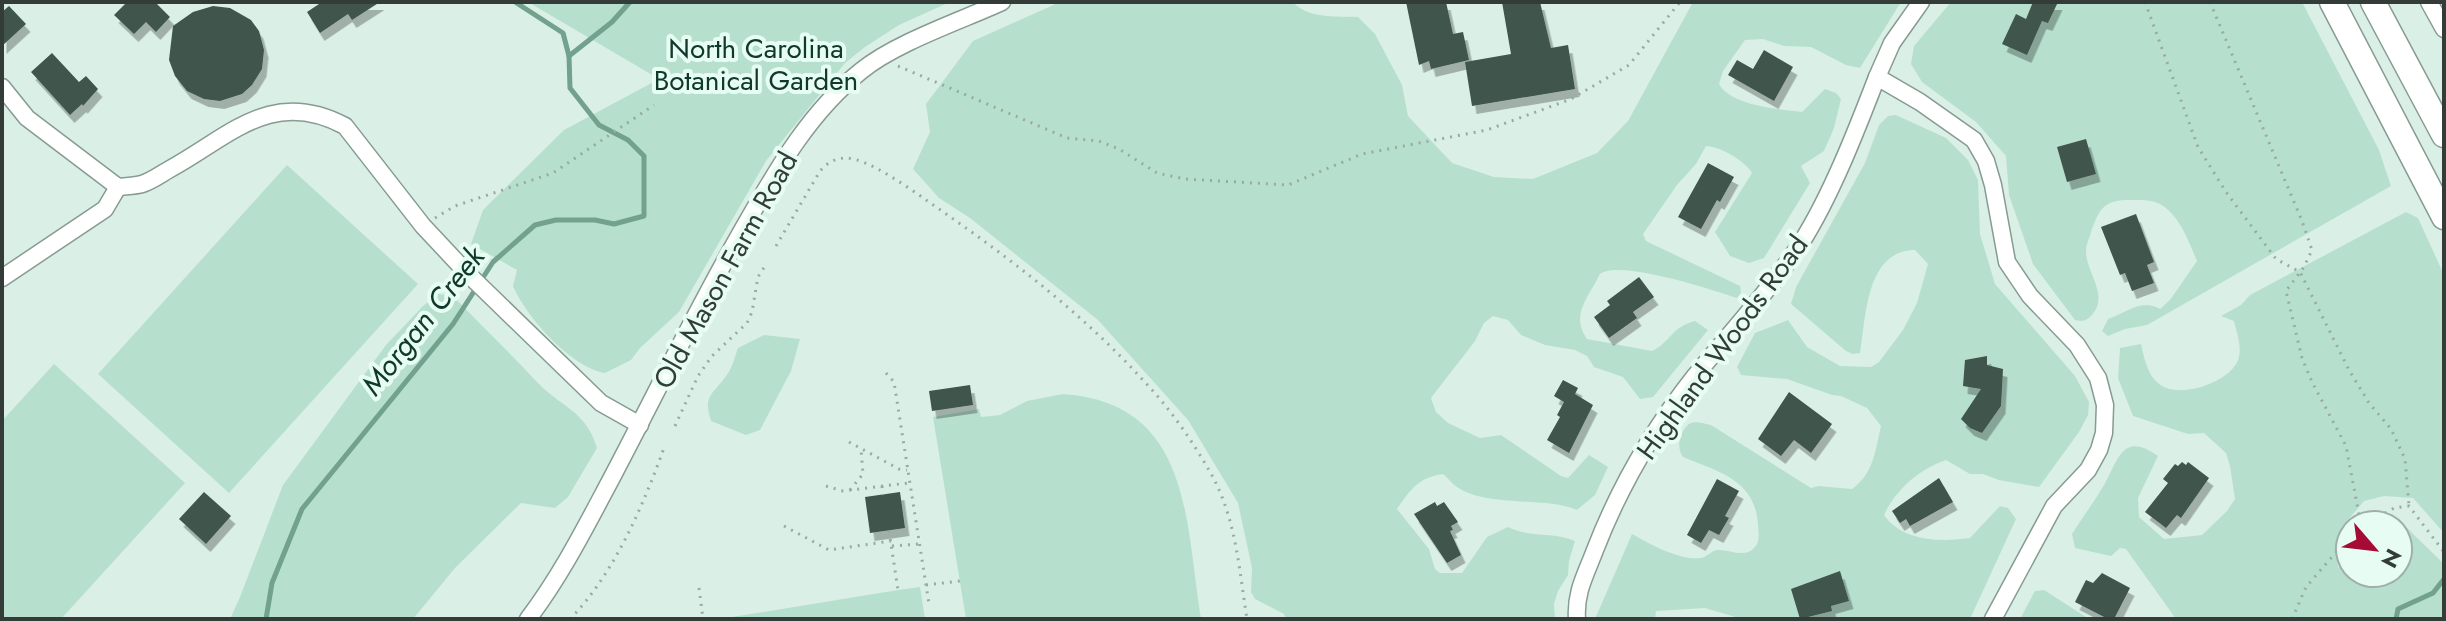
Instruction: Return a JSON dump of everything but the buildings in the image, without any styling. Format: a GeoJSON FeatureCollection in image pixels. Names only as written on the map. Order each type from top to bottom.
{"type":"FeatureCollection","features":[{"type":"Feature","properties":{"kind":"highway"},"geometry":{"type":"LineString","coordinates":[[2332,2],[2444,217]]}},
{"type":"Feature","properties":{"kind":"highway"},"geometry":{"type":"LineString","coordinates":[[2373,2],[2444,135]]}},
{"type":"Feature","properties":{"kind":"street","name":"Old Mason Farm Road"},"geometry":{"type":"LineString","coordinates":[[528,619],[564,564],[781,162],[827,103],[879,57],[1002,2]]}},
{"type":"Feature","properties":{"kind":"street","name":"Highland Woods Road"},"geometry":{"type":"LineString","coordinates":[[1577,619],[1576,600],[1609,515],[1651,439],[1694,379],[1773,285],[1803,238],[1848,150],[1892,43],[1921,2]]}},
{"type":"Feature","properties":{"kind":"street"},"geometry":{"type":"LineString","coordinates":[[2429,2],[2444,29]]}},
{"type":"Feature","properties":{"kind":"street"},"geometry":{"type":"LineString","coordinates":[[1877,77],[1920,102],[1974,140],[1990,173],[2007,262],[2030,296],[2077,345],[2098,378],[2105,405],[2104,433],[2099,450],[2088,470],[2054,506],[1993,619]]}},
{"type":"Feature","properties":{"kind":"street"},"geometry":{"type":"LineString","coordinates":[[2,87],[27,118],[118,187],[143,184],[239,125],[280,112],[299,110],[327,116],[345,126],[423,226],[468,274],[601,403],[640,425]]}},
{"type":"Feature","properties":{"kind":"street"},"geometry":{"type":"LineString","coordinates":[[2,278],[105,209],[118,187]]}},
{"type":"Feature","properties":{"kind":"path"},"geometry":{"type":"LineString","coordinates":[[879,57],[1067,138],[1099,141],[1119,149],[1157,173],[1185,179],[1288,185],[1362,154],[1487,130],[1571,99],[1629,65],[1680,2]]}},
{"type":"Feature","properties":{"kind":"path"},"geometry":{"type":"LineString","coordinates":[[2145,2],[2198,147],[2226,192],[2276,259],[2300,272],[2349,370],[2369,403],[2391,429],[2405,459],[2409,506],[2444,552]]}},
{"type":"Feature","properties":{"kind":"path"},"geometry":{"type":"LineString","coordinates":[[2210,2],[2312,250],[2286,291],[2302,358],[2346,446],[2359,509]]}},
{"type":"Feature","properties":{"kind":"path"},"geometry":{"type":"LineString","coordinates":[[423,226],[455,206],[553,173],[654,105]]}},
{"type":"Feature","properties":{"kind":"path"},"geometry":{"type":"LineString","coordinates":[[776,246],[820,171],[827,163],[847,158],[876,169],[903,185],[977,235],[1045,288],[1142,378],[1210,471],[1225,501],[1232,528],[1247,619]]}},
{"type":"Feature","properties":{"kind":"path"},"geometry":{"type":"LineString","coordinates":[[675,426],[698,376],[712,356],[747,323],[758,277],[767,263]]}},
{"type":"Feature","properties":{"kind":"path"},"geometry":{"type":"LineString","coordinates":[[886,373],[894,382],[929,604]]}},
{"type":"Feature","properties":{"kind":"path"},"geometry":{"type":"LineString","coordinates":[[849,442],[899,469],[908,470]]}},
{"type":"Feature","properties":{"kind":"path"},"geometry":{"type":"LineString","coordinates":[[570,619],[592,593],[622,544],[641,508],[664,448]]}},
{"type":"Feature","properties":{"kind":"path"},"geometry":{"type":"LineString","coordinates":[[850,490],[863,474],[861,449]]}},
{"type":"Feature","properties":{"kind":"path"},"geometry":{"type":"LineString","coordinates":[[826,486],[836,491],[910,482]]}},
{"type":"Feature","properties":{"kind":"path"},"geometry":{"type":"LineString","coordinates":[[882,486],[883,495]]}},
{"type":"Feature","properties":{"kind":"path"},"geometry":{"type":"LineString","coordinates":[[2392,509],[2409,506]]}},
{"type":"Feature","properties":{"kind":"path"},"geometry":{"type":"LineString","coordinates":[[784,526],[829,550],[919,544]]}},
{"type":"Feature","properties":{"kind":"path"},"geometry":{"type":"LineString","coordinates":[[889,531],[898,590]]}},
{"type":"Feature","properties":{"kind":"path"},"geometry":{"type":"LineString","coordinates":[[2292,619],[2306,587],[2334,555]]}},
{"type":"Feature","properties":{"kind":"path"},"geometry":{"type":"LineString","coordinates":[[926,585],[960,581]]}},
{"type":"Feature","properties":{"kind":"path"},"geometry":{"type":"LineString","coordinates":[[699,588],[703,619]]}},
{"type":"Feature","properties":{"kind":"green space","name":"North Carolina Botanical Garden"},"geometry":{"type":"Polygon","coordinates":[[[528,2],[950,2],[899,25],[845,63],[766,161],[679,312],[631,360],[605,373],[579,362],[539,326],[513,286],[517,270],[471,244],[483,210],[564,130],[659,79],[528,2]]]}},
{"type":"Feature","properties":{"kind":"green space"},"geometry":{"type":"Polygon","coordinates":[[[1060,2],[1293,2],[1314,14],[1358,17],[1375,34],[1402,85],[1408,116],[1452,163],[1494,177],[1533,179],[1597,153],[1628,121],[1693,2],[1901,2],[1860,68],[1846,65],[1811,47],[1784,46],[1763,39],[1745,40],[1723,71],[1719,84],[1725,91],[1756,105],[1802,112],[1825,89],[1836,93],[1841,99],[1824,151],[1801,166],[1810,183],[1764,258],[1749,263],[1730,256],[1715,232],[1752,173],[1738,159],[1712,147],[1706,146],[1643,234],[1646,241],[1740,286],[1741,293],[1737,298],[1645,273],[1610,270],[1600,274],[1580,314],[1587,339],[1652,351],[1676,331],[1695,321],[1708,330],[1653,397],[1640,399],[1623,377],[1594,367],[1587,356],[1521,335],[1508,320],[1493,316],[1484,323],[1475,341],[1431,398],[1436,412],[1448,423],[1480,438],[1501,435],[1561,476],[1568,478],[1589,455],[1608,467],[1595,495],[1577,510],[1548,503],[1484,497],[1457,487],[1443,474],[1427,478],[1416,486],[1397,509],[1429,549],[1435,569],[1440,573],[1462,573],[1487,537],[1508,527],[1575,541],[1568,575],[1554,604],[1555,619],[1286,619],[1284,614],[1255,599],[1251,592],[1252,568],[1238,503],[1188,420],[1098,320],[970,218],[939,198],[913,169],[930,132],[926,104],[973,41],[1060,2]]]}},
{"type":"Feature","properties":{"kind":"green space"},"geometry":{"type":"Polygon","coordinates":[[[1951,2],[2302,2],[2379,150],[2391,186],[2147,325],[2108,336],[2102,331],[2108,319],[2140,306],[2160,309],[2170,300],[2197,261],[2187,237],[2173,215],[2157,203],[2125,200],[2106,206],[2098,215],[2086,248],[2098,291],[2097,307],[2086,320],[2075,320],[2033,264],[2009,195],[2006,156],[1976,122],[1922,82],[1911,64],[1914,46],[1951,2]]]}},
{"type":"Feature","properties":{"kind":"green space"},"geometry":{"type":"Polygon","coordinates":[[[1896,115],[1946,138],[1968,160],[1978,180],[1980,234],[1995,284],[2075,376],[2089,402],[2088,415],[2079,432],[2039,487],[1983,474],[1970,474],[1946,460],[1910,481],[1884,515],[1901,531],[1923,538],[1947,540],[1970,538],[2000,506],[2008,508],[2016,519],[1970,619],[1742,619],[1705,608],[1656,611],[1655,619],[1595,619],[1632,534],[1665,551],[1693,558],[1717,550],[1745,553],[1757,544],[1756,510],[1743,488],[1722,473],[1683,457],[1679,445],[1689,424],[1711,425],[1811,488],[1852,489],[1865,476],[1881,426],[1867,408],[1841,396],[1787,379],[1741,375],[1737,367],[1755,333],[1788,320],[1807,347],[1840,366],[1871,367],[1879,362],[1903,330],[1917,303],[1928,264],[1915,250],[1899,253],[1887,261],[1878,273],[1867,305],[1860,353],[1846,351],[1791,304],[1796,287],[1865,163],[1879,125],[1888,116],[1896,115]]]}},
{"type":"Feature","properties":{"kind":"green space"},"geometry":{"type":"Polygon","coordinates":[[[287,165],[418,284],[229,493],[98,374],[287,165]]]}},
{"type":"Feature","properties":{"kind":"green space"},"geometry":{"type":"Polygon","coordinates":[[[2406,212],[2418,218],[2444,275],[2444,533],[2413,498],[2384,496],[2364,501],[2357,509],[2334,509],[2334,589],[2414,589],[2414,535],[2444,564],[2444,619],[2176,619],[2126,549],[2120,548],[2111,556],[2075,548],[2072,534],[2118,458],[2129,447],[2146,449],[2158,456],[2138,498],[2139,517],[2164,539],[2202,535],[2227,511],[2235,499],[2226,453],[2204,433],[2188,434],[2133,416],[2118,378],[2120,348],[2141,344],[2151,375],[2166,388],[2188,390],[2211,383],[2230,371],[2239,354],[2234,321],[2221,316],[2241,305],[2250,295],[2406,212]]]}},
{"type":"Feature","properties":{"kind":"green space"},"geometry":{"type":"Polygon","coordinates":[[[438,294],[453,296],[545,390],[586,425],[597,448],[568,497],[555,508],[521,503],[455,568],[413,619],[230,619],[283,485],[386,345],[438,294]]]}},
{"type":"Feature","properties":{"kind":"green space"},"geometry":{"type":"Polygon","coordinates":[[[764,335],[800,339],[791,371],[760,430],[746,435],[711,421],[709,399],[730,370],[738,348],[764,335]]]}},
{"type":"Feature","properties":{"kind":"green space"},"geometry":{"type":"Polygon","coordinates":[[[54,364],[185,483],[61,619],[2,619],[2,421],[54,364]]]}},
{"type":"Feature","properties":{"kind":"green space"},"geometry":{"type":"Polygon","coordinates":[[[1063,394],[1105,402],[1137,419],[1159,443],[1174,473],[1184,507],[1201,619],[966,619],[933,417],[979,409],[981,417],[1000,415],[1027,401],[1063,394]]]}},
{"type":"Feature","properties":{"kind":"green space"},"geometry":{"type":"Polygon","coordinates":[[[920,587],[925,619],[720,619],[898,590],[920,587]]]}},
{"type":"Feature","properties":{"kind":"green space"},"geometry":{"type":"Polygon","coordinates":[[[2044,590],[2090,619],[2020,619],[2035,591],[2044,590]]]}},
{"type":"Feature","properties":{"kind":"waterway","name":"Morgan Creek"},"geometry":{"type":"LineString","coordinates":[[266,619],[272,583],[302,509],[453,324],[493,262],[535,225],[556,220],[595,220],[614,224],[644,216],[644,156],[628,140],[599,125],[570,88],[569,56],[563,33],[515,2]]}},
{"type":"Feature","properties":{"kind":"waterway"},"geometry":{"type":"LineString","coordinates":[[569,56],[612,22],[630,2]]}},
{"type":"Feature","properties":{"kind":"waterway"},"geometry":{"type":"LineString","coordinates":[[2396,619],[2398,609],[2433,593],[2444,579]]}}]}
